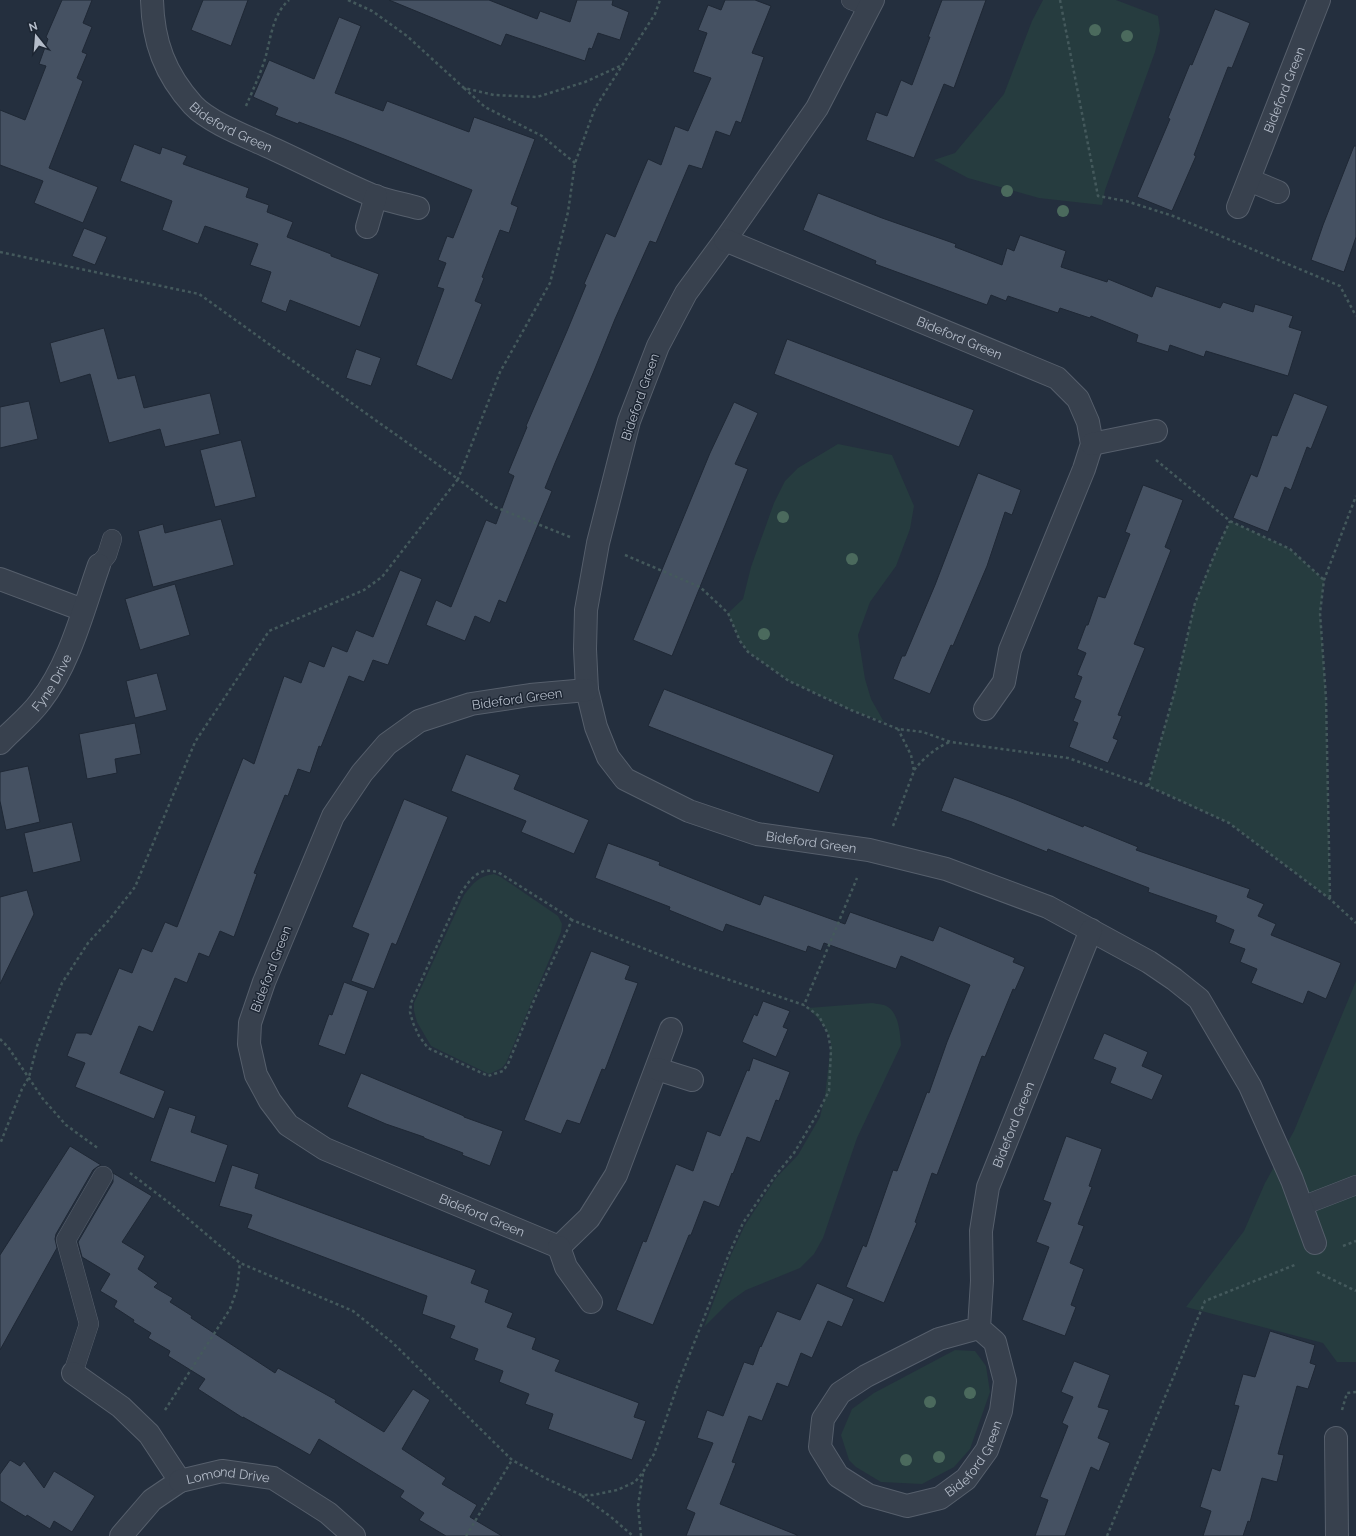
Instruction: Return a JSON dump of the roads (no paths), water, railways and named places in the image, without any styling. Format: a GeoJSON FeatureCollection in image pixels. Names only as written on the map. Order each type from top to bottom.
{"type":"FeatureCollection","features":[{"type":"Feature","properties":{"kind":"street","name":"Bideford Green"},"geometry":{"type":"LineString","coordinates":[[152,0],[152,18],[157,43],[165,64],[178,86],[194,106],[211,118],[238,133],[376,196],[418,208]]}},
{"type":"Feature","properties":{"kind":"street","name":"Bideford Green"},"geometry":{"type":"LineString","coordinates":[[1238,207],[1319,0]]}},
{"type":"Feature","properties":{"kind":"street","name":"Bideford Green"},"geometry":{"type":"LineString","coordinates":[[865,2],[817,108],[686,293],[658,346],[628,421],[598,543],[586,610],[585,649],[587,690],[596,727],[608,757],[625,779],[689,811],[757,834],[876,851],[946,869],[1048,907],[1149,962],[1199,999],[1250,1086],[1292,1180],[1315,1243]]}},
{"type":"Feature","properties":{"kind":"street"},"geometry":{"type":"LineString","coordinates":[[1249,180],[1278,192]]}},
{"type":"Feature","properties":{"kind":"street"},"geometry":{"type":"LineString","coordinates":[[367,227],[376,196]]}},
{"type":"Feature","properties":{"kind":"street","name":"Bideford Green"},"geometry":{"type":"LineString","coordinates":[[725,240],[1057,378],[1078,399],[1088,422],[1092,444],[1084,469],[1010,650],[1004,682],[985,709]]}},
{"type":"Feature","properties":{"kind":"street"},"geometry":{"type":"LineString","coordinates":[[1092,444],[1156,431]]}},
{"type":"Feature","properties":{"kind":"street","name":"Fyne Drive"},"geometry":{"type":"LineString","coordinates":[[0,743],[40,702],[56,678],[70,646],[99,565]]}},
{"type":"Feature","properties":{"kind":"street"},"geometry":{"type":"LineString","coordinates":[[0,579],[83,610]]}},
{"type":"Feature","properties":{"kind":"street","name":"Bideford Green"},"geometry":{"type":"LineString","coordinates":[[559,1247],[325,1148],[288,1125],[270,1101],[256,1075],[250,1044],[250,1023],[264,982],[333,816],[362,773],[387,744],[419,721],[471,704],[530,695],[587,690]]}},
{"type":"Feature","properties":{"kind":"street","name":"Bideford Green"},"geometry":{"type":"LineString","coordinates":[[979,1328],[982,1281],[981,1231],[988,1187],[1091,930]]}},
{"type":"Feature","properties":{"kind":"street"},"geometry":{"type":"LineString","coordinates":[[591,1302],[566,1267],[559,1247],[589,1218],[616,1175],[671,1029]]}},
{"type":"Feature","properties":{"kind":"street"},"geometry":{"type":"LineString","coordinates":[[657,1069],[692,1080]]}},
{"type":"Feature","properties":{"kind":"street","name":"Bideford Green"},"geometry":{"type":"LineString","coordinates":[[979,1328],[995,1342],[1005,1381],[1001,1410],[987,1450],[966,1479],[940,1498],[908,1506],[868,1496],[838,1476],[820,1447],[823,1419],[840,1393],[866,1376],[939,1339],[979,1328]]}},
{"type":"Feature","properties":{"kind":"street","name":"Lomond Drive"},"geometry":{"type":"LineString","coordinates":[[73,1373],[121,1407],[149,1434],[180,1481]]}},
{"type":"Feature","properties":{"kind":"street"},"geometry":{"type":"LineString","coordinates":[[1336,1438],[1337,1536]]}},
{"type":"Feature","properties":{"kind":"street","name":"Lomond Drive"},"geometry":{"type":"LineString","coordinates":[[121,1536],[152,1500],[180,1481],[222,1471],[273,1478],[328,1512],[354,1536]]}},
{"type":"Feature","properties":{"kind":"lane"},"geometry":{"type":"LineString","coordinates":[[99,565],[107,555],[112,539]]}},
{"type":"Feature","properties":{"kind":"lane"},"geometry":{"type":"LineString","coordinates":[[73,1373],[89,1324],[66,1240],[103,1176]]}},
{"type":"Feature","properties":{"kind":"lane"},"geometry":{"type":"LineString","coordinates":[[1302,1206],[1356,1184]]}}]}
